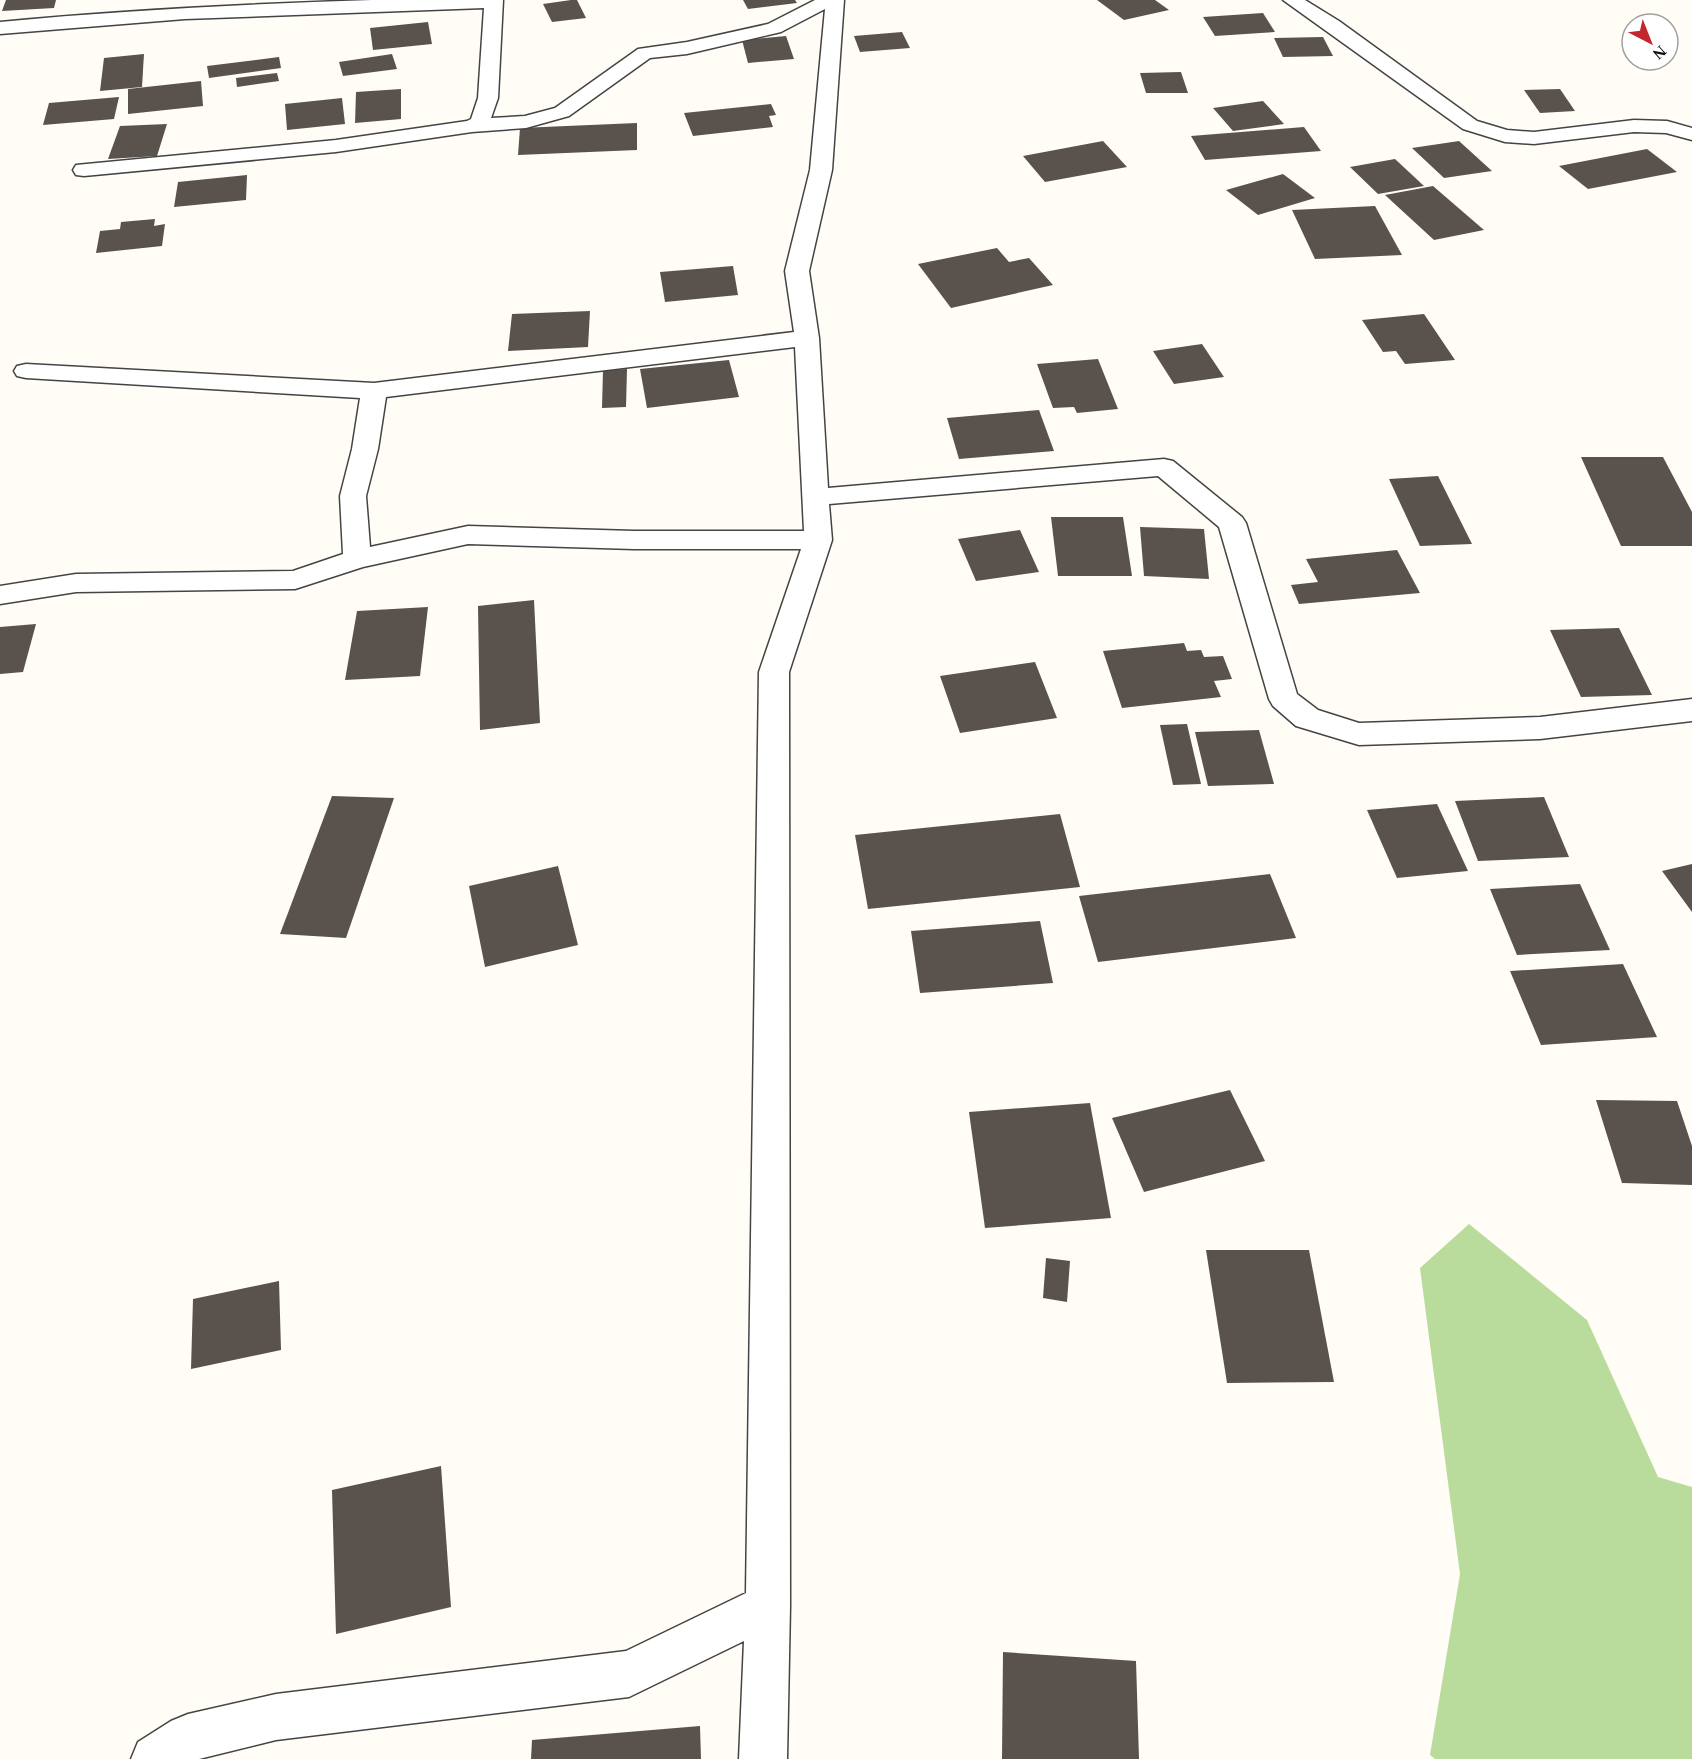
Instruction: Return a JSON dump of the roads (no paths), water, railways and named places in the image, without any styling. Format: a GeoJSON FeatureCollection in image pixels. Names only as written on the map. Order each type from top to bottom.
{"type":"FeatureCollection","features":[{"type":"Feature","properties":{"kind":"street"},"geometry":{"type":"LineString","coordinates":[[84,170],[336,146],[472,126],[526,122],[562,112],[645,53],[698,46],[774,28],[829,0]]}},
{"type":"Feature","properties":{"kind":"street"},"geometry":{"type":"LineString","coordinates":[[763,1759],[768,1606],[774,672],[818,540],[807,338],[797,271],[821,170],[835,0]]}},
{"type":"Feature","properties":{"kind":"street"},"geometry":{"type":"LineString","coordinates":[[1292,0],[1332,25],[1470,125],[1506,136],[1534,138],[1634,126],[1667,127],[1692,134]]}},
{"type":"Feature","properties":{"kind":"street"},"geometry":{"type":"LineString","coordinates":[[0,28],[66,21],[263,9],[494,1],[488,98],[480,122],[472,126]]}},
{"type":"Feature","properties":{"kind":"street"},"geometry":{"type":"LineString","coordinates":[[26,370],[374,391],[807,338]]}},
{"type":"Feature","properties":{"kind":"street"},"geometry":{"type":"LineString","coordinates":[[357,559],[353,496],[365,449],[374,391]]}},
{"type":"Feature","properties":{"kind":"street"},"geometry":{"type":"LineString","coordinates":[[816,497],[1164,467],[1232,523],[1284,699],[1307,718],[1359,734],[1540,728],[1692,710]]}},
{"type":"Feature","properties":{"kind":"street"},"geometry":{"type":"LineString","coordinates":[[0,595],[76,583],[295,580],[357,559],[468,535],[634,540],[818,540]]}},
{"type":"Feature","properties":{"kind":"street"},"geometry":{"type":"LineString","coordinates":[[155,1759],[188,1738],[276,1717],[629,1674],[768,1606]]}}]}
